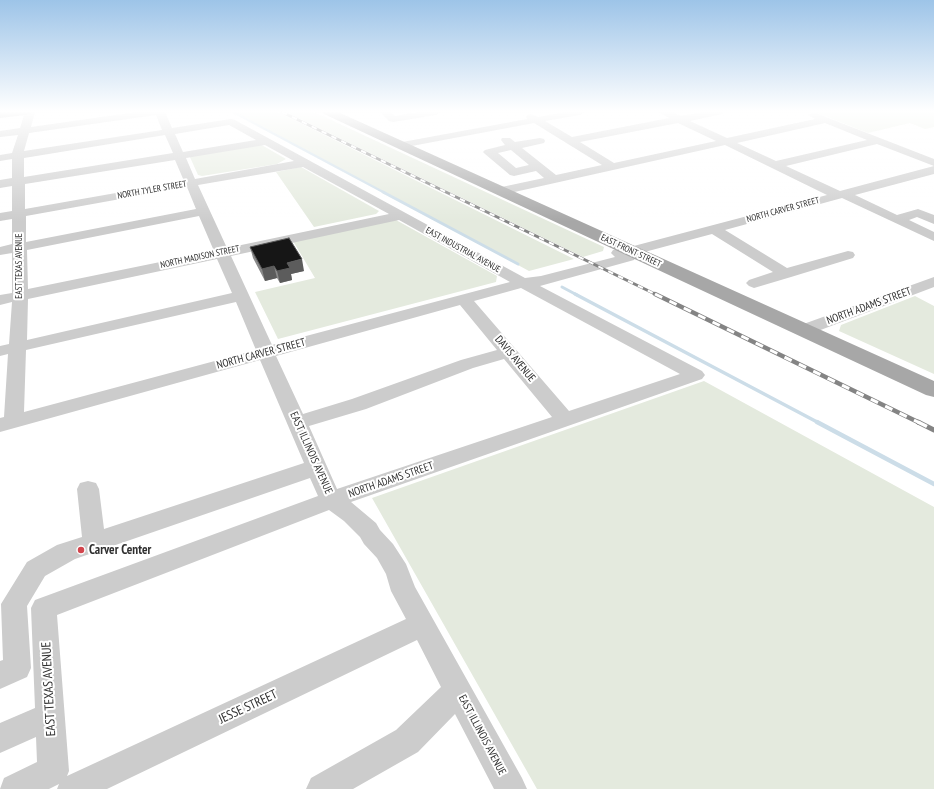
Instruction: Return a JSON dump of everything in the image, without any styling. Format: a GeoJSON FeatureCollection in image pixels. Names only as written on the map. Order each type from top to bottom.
{"type":"FeatureCollection","features":[{"type":"Feature","properties":{"kind":"main road","name":"EAST FRONT STREET"},"geometry":{"type":"LineString","coordinates":[[409,149],[934,390]]}},
{"type":"Feature","properties":{"kind":"street","name":"EAST TEXAS AVENUE"},"geometry":{"type":"LineString","coordinates":[[7,423],[17,347],[20,296],[18,155],[20,149]]}},
{"type":"Feature","properties":{"kind":"street"},"geometry":{"type":"LineString","coordinates":[[0,158],[59,149]]}},
{"type":"Feature","properties":{"kind":"street","name":"EAST ILLINOIS AVENUE"},"geometry":{"type":"LineString","coordinates":[[176,149],[331,500],[352,515],[368,530],[372,537],[385,550],[397,571],[404,591],[511,789]]}},
{"type":"Feature","properties":{"kind":"street"},"geometry":{"type":"LineString","coordinates":[[0,184],[224,149]]}},
{"type":"Feature","properties":{"kind":"street","name":"EAST INDUSTRIAL AVENUE"},"geometry":{"type":"LineString","coordinates":[[278,149],[523,283],[696,375]]}},
{"type":"Feature","properties":{"kind":"street"},"geometry":{"type":"LineString","coordinates":[[502,149],[489,152],[514,172],[538,167]]}},
{"type":"Feature","properties":{"kind":"street"},"geometry":{"type":"LineString","coordinates":[[516,149],[554,180]]}},
{"type":"Feature","properties":{"kind":"street"},"geometry":{"type":"LineString","coordinates":[[583,149],[613,167]]}},
{"type":"Feature","properties":{"kind":"street"},"geometry":{"type":"LineString","coordinates":[[501,191],[695,149]]}},
{"type":"Feature","properties":{"kind":"street"},"geometry":{"type":"LineString","coordinates":[[741,149],[934,237]]}},
{"type":"Feature","properties":{"kind":"street"},"geometry":{"type":"LineString","coordinates":[[775,165],[844,149]]}},
{"type":"Feature","properties":{"kind":"street"},"geometry":{"type":"LineString","coordinates":[[898,149],[934,163]]}},
{"type":"Feature","properties":{"kind":"street","name":"NORTH TYLER STREET"},"geometry":{"type":"LineString","coordinates":[[0,217],[304,163]]}},
{"type":"Feature","properties":{"kind":"street","name":"NORTH CARVER STREET"},"geometry":{"type":"LineString","coordinates":[[7,423],[523,283],[541,281],[598,266],[629,257],[631,251],[934,170]]}},
{"type":"Feature","properties":{"kind":"street"},"geometry":{"type":"LineString","coordinates":[[0,251],[204,211]]}},
{"type":"Feature","properties":{"kind":"street"},"geometry":{"type":"LineString","coordinates":[[897,219],[918,213],[934,220]]}},
{"type":"Feature","properties":{"kind":"street","name":"NORTH MADISON STREET"},"geometry":{"type":"LineString","coordinates":[[0,300],[222,252],[400,216]]}},
{"type":"Feature","properties":{"kind":"street"},"geometry":{"type":"LineString","coordinates":[[714,229],[786,274]]}},
{"type":"Feature","properties":{"kind":"street"},"geometry":{"type":"LineString","coordinates":[[754,283],[848,255]]}},
{"type":"Feature","properties":{"kind":"street","name":"NORTH ADAMS STREET"},"geometry":{"type":"LineString","coordinates":[[804,330],[934,282]]}},
{"type":"Feature","properties":{"kind":"street"},"geometry":{"type":"LineString","coordinates":[[0,351],[241,296]]}},
{"type":"Feature","properties":{"kind":"street","name":"DAVIS AVENUE"},"geometry":{"type":"LineString","coordinates":[[464,299],[565,420]]}},
{"type":"Feature","properties":{"kind":"street"},"geometry":{"type":"LineString","coordinates":[[297,423],[359,404],[467,364],[508,352]]}},
{"type":"Feature","properties":{"kind":"street","name":"NORTH ADAMS STREET"},"geometry":{"type":"LineString","coordinates":[[44,608],[331,500],[696,375]]}},
{"type":"Feature","properties":{"kind":"street"},"geometry":{"type":"LineString","coordinates":[[46,654],[9,671],[14,604],[36,568],[66,552],[317,467]]}},
{"type":"Feature","properties":{"kind":"street"},"geometry":{"type":"LineString","coordinates":[[88,489],[94,543]]}},
{"type":"Feature","properties":{"kind":"street","name":"EAST TEXAS AVENUE"},"geometry":{"type":"LineString","coordinates":[[44,608],[50,716],[63,780]]}},
{"type":"Feature","properties":{"kind":"street","name":"JESSE STREET"},"geometry":{"type":"LineString","coordinates":[[15,789],[63,780],[423,624]]}},
{"type":"Feature","properties":{"kind":"street"},"geometry":{"type":"LineString","coordinates":[[322,789],[407,741],[458,690]]}},
{"type":"Feature","properties":{"kind":"street"},"geometry":{"type":"LineString","coordinates":[[0,738],[50,716]]}},
{"type":"Feature","properties":{"kind":"shaded area"},"geometry":{"type":"Polygon","coordinates":[[[229,149],[268,149],[286,159],[277,164],[202,176],[198,175],[189,155],[229,149]]]}},
{"type":"Feature","properties":{"kind":"shaded area"},"geometry":{"type":"Polygon","coordinates":[[[303,149],[352,149],[574,259],[529,271],[303,149]]]}},
{"type":"Feature","properties":{"kind":"shaded area"},"geometry":{"type":"Polygon","coordinates":[[[361,149],[393,149],[604,247],[603,251],[583,257],[361,149]]]}},
{"type":"Feature","properties":{"kind":"shaded area"},"geometry":{"type":"Polygon","coordinates":[[[301,167],[379,211],[376,214],[314,227],[276,172],[301,167]]]}},
{"type":"Feature","properties":{"kind":"shaded area"},"geometry":{"type":"Polygon","coordinates":[[[396,220],[497,276],[496,282],[278,339],[255,292],[315,278],[293,241],[396,220]]]}},
{"type":"Feature","properties":{"kind":"shaded area"},"geometry":{"type":"Polygon","coordinates":[[[915,296],[934,306],[934,374],[839,331],[841,325],[915,296]]]}},
{"type":"Feature","properties":{"kind":"shaded area"},"geometry":{"type":"Polygon","coordinates":[[[704,381],[934,507],[934,789],[537,789],[372,498],[704,381]]]}},
{"type":"Feature","properties":{"kind":"building"},"geometry":{"type":"Polygon","coordinates":[[[289,238],[302,259],[287,263],[290,268],[277,271],[274,266],[262,269],[250,247],[289,238]]]}},
{"type":"Feature","properties":{"kind":"waterway"},"geometry":{"type":"LineString","coordinates":[[302,149],[385,193]]}},
{"type":"Feature","properties":{"kind":"waterway"},"geometry":{"type":"LineString","coordinates":[[383,192],[518,264]]}},
{"type":"Feature","properties":{"kind":"waterway"},"geometry":{"type":"LineString","coordinates":[[562,287],[577,295]]}},
{"type":"Feature","properties":{"kind":"waterway"},"geometry":{"type":"LineString","coordinates":[[575,294],[819,423]]}},
{"type":"Feature","properties":{"kind":"waterway"},"geometry":{"type":"LineString","coordinates":[[817,422],[934,484]]}},
{"type":"Feature","properties":{"kind":"railway"},"geometry":{"type":"LineString","coordinates":[[357,149],[657,295]]}},
{"type":"Feature","properties":{"kind":"railway"},"geometry":{"type":"LineString","coordinates":[[655,294],[920,423]]}},
{"type":"Feature","properties":{"kind":"railway"},"geometry":{"type":"LineString","coordinates":[[920,423],[934,430]]}},
{"type":"Feature","properties":{"kind":"place","name":"Carver Center"},"geometry":{"type":"Point","coordinates":[81,550]}}]}
